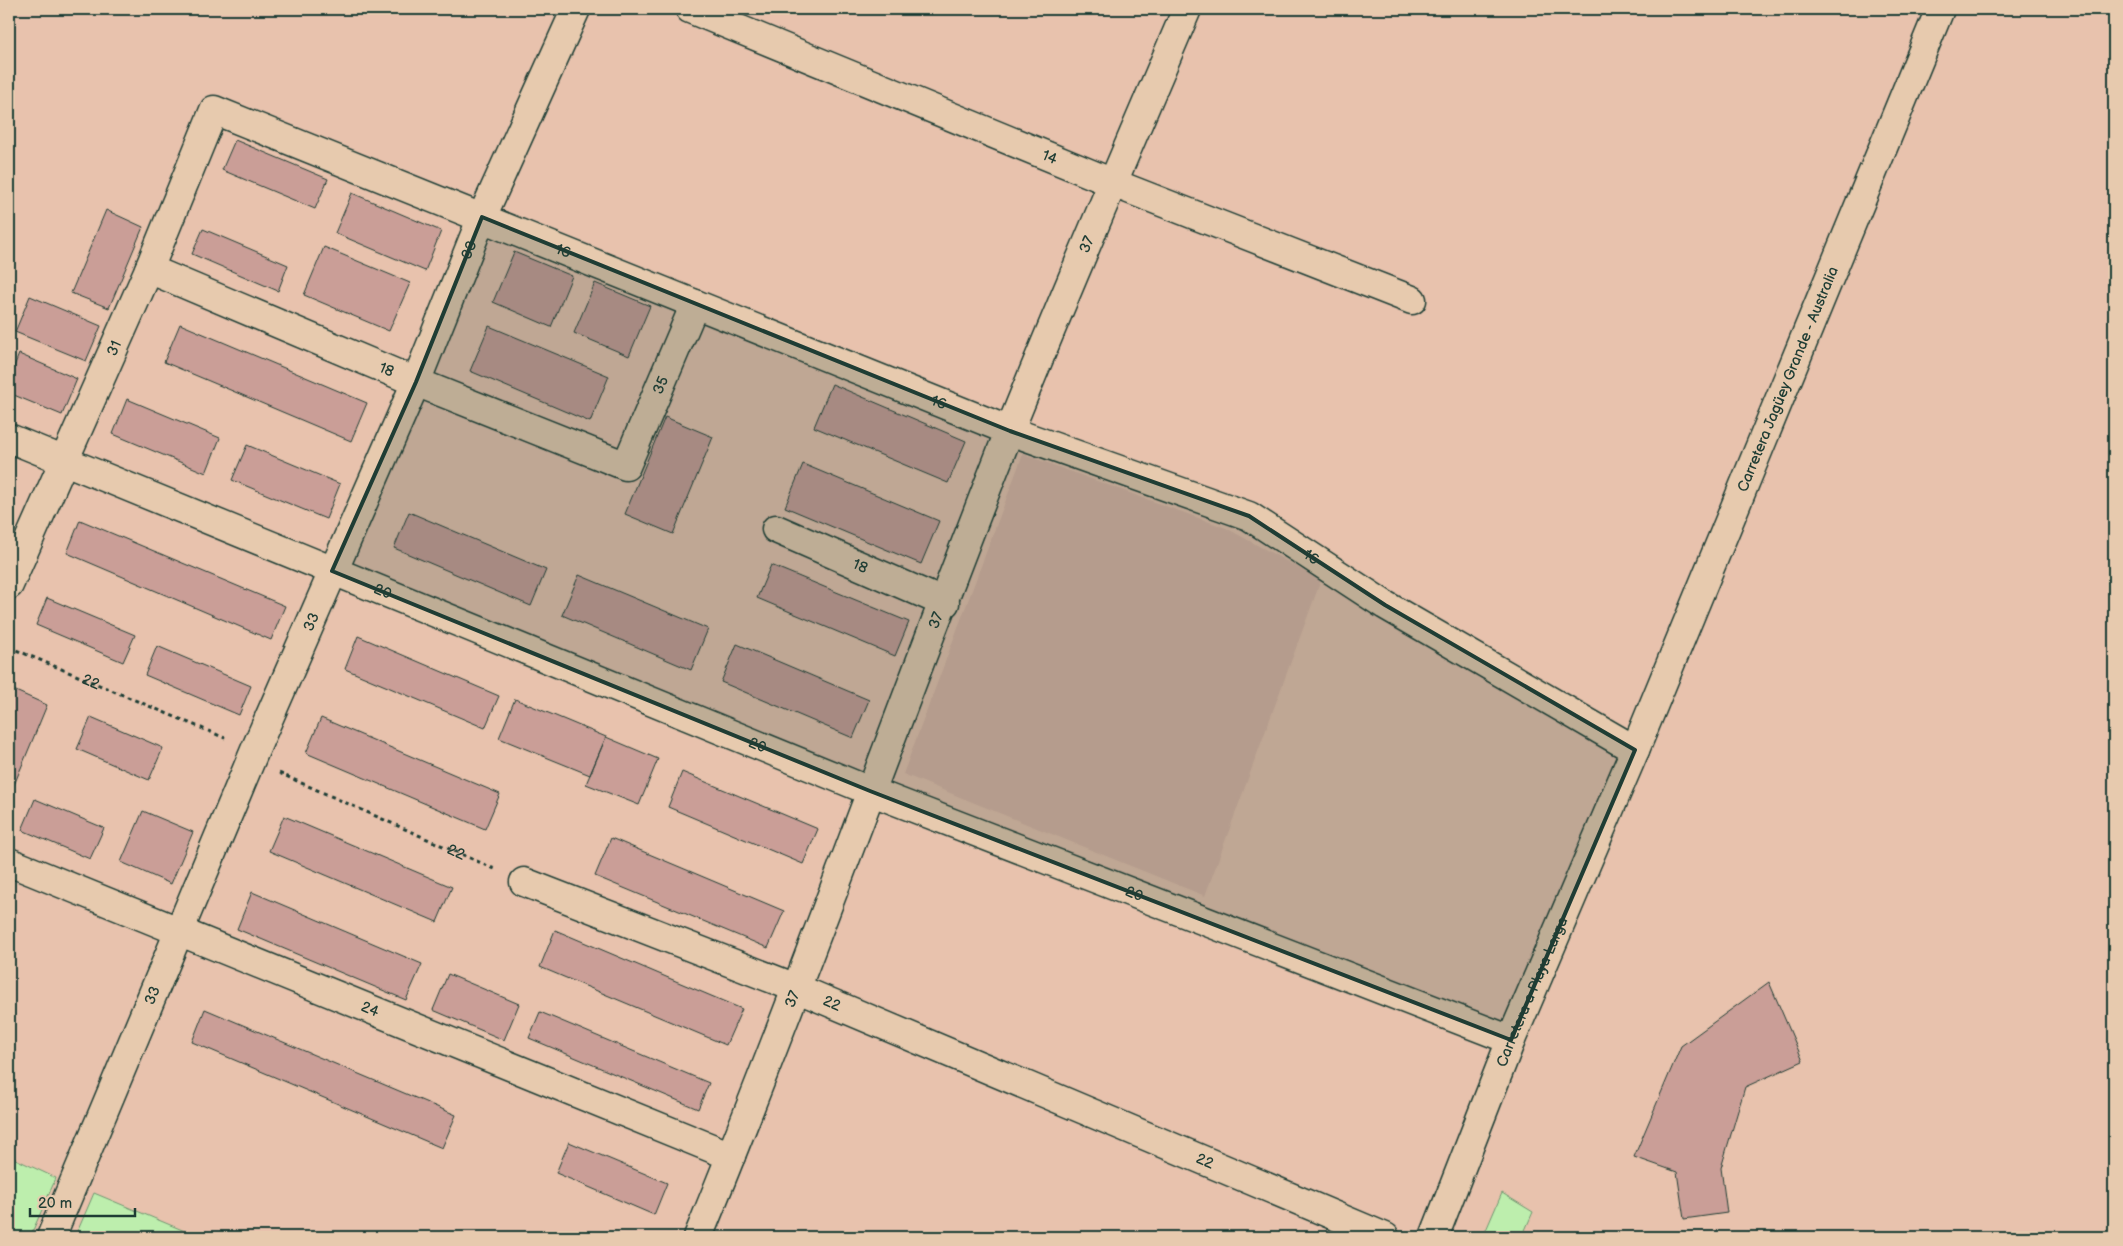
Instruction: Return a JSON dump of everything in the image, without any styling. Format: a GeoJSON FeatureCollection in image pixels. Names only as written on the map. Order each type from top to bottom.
{"type":"FeatureCollection","features":[{"type":"Feature","properties":{"kind":"street","name":"33"},"geometry":{"type":"LineString","coordinates":[[51,1237],[253,756],[416,382],[482,217],[576,9]]}},
{"type":"Feature","properties":{"kind":"street","name":"14"},"geometry":{"type":"LineString","coordinates":[[690,9],[1113,183],[1412,300]]}},
{"type":"Feature","properties":{"kind":"street","name":"37"},"geometry":{"type":"LineString","coordinates":[[698,1237],[731,1156],[1010,431],[1186,9]]}},
{"type":"Feature","properties":{"kind":"street","name":"Carretera Jagüey Grande - Australia"},"geometry":{"type":"LineString","coordinates":[[1635,750],[1940,9]]}},
{"type":"Feature","properties":{"kind":"street","name":"16"},"geometry":{"type":"LineString","coordinates":[[214,110],[1010,431],[1249,516],[1385,605],[1635,750]]}},
{"type":"Feature","properties":{"kind":"street","name":"31"},"geometry":{"type":"LineString","coordinates":[[9,585],[149,269],[214,110]]}},
{"type":"Feature","properties":{"kind":"street","name":"18"},"geometry":{"type":"LineString","coordinates":[[149,269],[416,382],[626,466]]}},
{"type":"Feature","properties":{"kind":"street","name":"35"},"geometry":{"type":"LineString","coordinates":[[626,466],[694,304]]}},
{"type":"Feature","properties":{"kind":"street","name":"20"},"geometry":{"type":"LineString","coordinates":[[9,438],[870,791],[1512,1040]]}},
{"type":"Feature","properties":{"kind":"street","name":"18"},"geometry":{"type":"LineString","coordinates":[[776,529],[944,603]]}},
{"type":"Feature","properties":{"kind":"street","name":"Carretera a Playa Larga"},"geometry":{"type":"LineString","coordinates":[[1434,1237],[1512,1040],[1635,750]]}},
{"type":"Feature","properties":{"kind":"street","name":"24"},"geometry":{"type":"LineString","coordinates":[[9,862],[731,1156]]}},
{"type":"Feature","properties":{"kind":"street","name":"22"},"geometry":{"type":"LineString","coordinates":[[524,882],[796,988],[1385,1237]]}},
{"type":"Feature","properties":{"kind":"path","name":"22"},"geometry":{"type":"LineString","coordinates":[[9,647],[253,756],[524,882]]}},
{"type":"Feature","properties":{"kind":"highlighted area"},"geometry":{"type":"Polygon","coordinates":[[[482,217],[1010,431],[1249,516],[1385,605],[1635,750],[1511,1040],[870,791],[332,571],[416,382],[482,217]]]}},
{"type":"Feature","properties":{"kind":"shaded area"},"geometry":{"type":"Polygon","coordinates":[[[1023,454],[1226,528],[1321,580],[1205,896],[903,774],[1023,454]]]}},
{"type":"Feature","properties":{"kind":"green space"},"geometry":{"type":"Polygon","coordinates":[[[9,1156],[56,1178],[30,1237],[9,1237],[9,1156]]]}},
{"type":"Feature","properties":{"kind":"green space"},"geometry":{"type":"Polygon","coordinates":[[[94,1193],[199,1237],[75,1237],[94,1193]]]}},
{"type":"Feature","properties":{"kind":"green space"},"geometry":{"type":"Polygon","coordinates":[[[1502,1193],[1533,1212],[1522,1237],[1483,1237],[1502,1193]]]}},
{"type":"Feature","properties":{"kind":"building"},"geometry":{"type":"Polygon","coordinates":[[[235,140],[328,179],[315,209],[222,170],[235,140]]]}},
{"type":"Feature","properties":{"kind":"building"},"geometry":{"type":"Polygon","coordinates":[[[352,193],[441,231],[425,271],[335,233],[352,193]]]}},
{"type":"Feature","properties":{"kind":"building"},"geometry":{"type":"Polygon","coordinates":[[[106,210],[143,227],[109,308],[71,293],[106,210]]]}},
{"type":"Feature","properties":{"kind":"building"},"geometry":{"type":"Polygon","coordinates":[[[203,229],[288,265],[278,291],[192,254],[203,229]]]}},
{"type":"Feature","properties":{"kind":"building"},"geometry":{"type":"Polygon","coordinates":[[[324,247],[410,283],[389,331],[304,295],[324,247]]]}},
{"type":"Feature","properties":{"kind":"building"},"geometry":{"type":"Polygon","coordinates":[[[514,252],[572,276],[551,327],[493,302],[514,252]]]}},
{"type":"Feature","properties":{"kind":"building"},"geometry":{"type":"Polygon","coordinates":[[[595,283],[650,306],[629,356],[574,333],[595,283]]]}},
{"type":"Feature","properties":{"kind":"building"},"geometry":{"type":"Polygon","coordinates":[[[30,296],[101,326],[86,361],[15,332],[30,296]]]}},
{"type":"Feature","properties":{"kind":"building"},"geometry":{"type":"Polygon","coordinates":[[[180,324],[367,403],[351,441],[164,362],[180,324]]]}},
{"type":"Feature","properties":{"kind":"building"},"geometry":{"type":"Polygon","coordinates":[[[489,326],[609,376],[590,422],[470,371],[489,326]]]}},
{"type":"Feature","properties":{"kind":"building"},"geometry":{"type":"Polygon","coordinates":[[[19,354],[77,379],[62,415],[9,393],[9,379],[19,354]]]}},
{"type":"Feature","properties":{"kind":"building"},"geometry":{"type":"Polygon","coordinates":[[[832,384],[966,441],[948,483],[814,427],[832,384]]]}},
{"type":"Feature","properties":{"kind":"building"},"geometry":{"type":"Polygon","coordinates":[[[127,399],[220,438],[206,473],[113,434],[127,399]]]}},
{"type":"Feature","properties":{"kind":"building"},"geometry":{"type":"Polygon","coordinates":[[[665,417],[713,437],[673,534],[625,514],[665,417]]]}},
{"type":"Feature","properties":{"kind":"building"},"geometry":{"type":"Polygon","coordinates":[[[247,445],[340,484],[326,519],[232,480],[247,445]]]}},
{"type":"Feature","properties":{"kind":"building"},"geometry":{"type":"Polygon","coordinates":[[[803,464],[939,521],[921,564],[785,507],[803,464]]]}},
{"type":"Feature","properties":{"kind":"building"},"geometry":{"type":"Polygon","coordinates":[[[409,512],[546,570],[531,606],[394,548],[409,512]]]}},
{"type":"Feature","properties":{"kind":"building"},"geometry":{"type":"Polygon","coordinates":[[[80,520],[285,606],[271,640],[67,553],[80,520]]]}},
{"type":"Feature","properties":{"kind":"building"},"geometry":{"type":"Polygon","coordinates":[[[771,565],[909,622],[895,656],[757,598],[771,565]]]}},
{"type":"Feature","properties":{"kind":"building"},"geometry":{"type":"Polygon","coordinates":[[[579,575],[708,629],[691,670],[562,615],[579,575]]]}},
{"type":"Feature","properties":{"kind":"building"},"geometry":{"type":"Polygon","coordinates":[[[47,598],[135,635],[123,662],[36,625],[47,598]]]}},
{"type":"Feature","properties":{"kind":"building"},"geometry":{"type":"Polygon","coordinates":[[[358,636],[499,696],[485,728],[345,669],[358,636]]]}},
{"type":"Feature","properties":{"kind":"building"},"geometry":{"type":"Polygon","coordinates":[[[737,644],[869,700],[853,738],[721,682],[737,644]]]}},
{"type":"Feature","properties":{"kind":"building"},"geometry":{"type":"Polygon","coordinates":[[[157,646],[251,686],[239,715],[145,675],[157,646]]]}},
{"type":"Feature","properties":{"kind":"building"},"geometry":{"type":"Polygon","coordinates":[[[9,688],[47,705],[9,797],[9,688]]]}},
{"type":"Feature","properties":{"kind":"building"},"geometry":{"type":"Polygon","coordinates":[[[515,699],[606,737],[590,775],[499,738],[515,699]]]}},
{"type":"Feature","properties":{"kind":"building"},"geometry":{"type":"Polygon","coordinates":[[[91,717],[163,748],[149,780],[77,749],[91,717]]]}},
{"type":"Feature","properties":{"kind":"building"},"geometry":{"type":"Polygon","coordinates":[[[321,718],[500,794],[485,829],[306,753],[321,718]]]}},
{"type":"Feature","properties":{"kind":"building"},"geometry":{"type":"Polygon","coordinates":[[[606,737],[658,759],[639,805],[586,784],[606,737]]]}},
{"type":"Feature","properties":{"kind":"building"},"geometry":{"type":"Polygon","coordinates":[[[682,772],[818,829],[803,864],[668,807],[682,772]]]}},
{"type":"Feature","properties":{"kind":"building"},"geometry":{"type":"Polygon","coordinates":[[[35,799],[104,828],[90,859],[22,830],[35,799]]]}},
{"type":"Feature","properties":{"kind":"building"},"geometry":{"type":"Polygon","coordinates":[[[143,811],[193,832],[171,884],[121,862],[143,811]]]}},
{"type":"Feature","properties":{"kind":"building"},"geometry":{"type":"Polygon","coordinates":[[[284,816],[452,887],[437,922],[269,851],[284,816]]]}},
{"type":"Feature","properties":{"kind":"building"},"geometry":{"type":"Polygon","coordinates":[[[611,838],[784,911],[768,948],[595,876],[611,838]]]}},
{"type":"Feature","properties":{"kind":"building"},"geometry":{"type":"Polygon","coordinates":[[[252,892],[422,964],[406,1000],[237,929],[252,892]]]}},
{"type":"Feature","properties":{"kind":"building"},"geometry":{"type":"Polygon","coordinates":[[[555,930],[742,1009],[726,1045],[540,967],[555,930]]]}},
{"type":"Feature","properties":{"kind":"building"},"geometry":{"type":"Polygon","coordinates":[[[448,974],[519,1004],[504,1040],[433,1010],[448,974]]]}},
{"type":"Feature","properties":{"kind":"building"},"geometry":{"type":"Polygon","coordinates":[[[1769,982],[1803,1061],[1745,1087],[1721,1168],[1727,1213],[1684,1219],[1677,1172],[1634,1157],[1681,1046],[1769,982]]]}},
{"type":"Feature","properties":{"kind":"building"},"geometry":{"type":"Polygon","coordinates":[[[205,1009],[456,1115],[442,1148],[192,1042],[205,1009]]]}},
{"type":"Feature","properties":{"kind":"building"},"geometry":{"type":"Polygon","coordinates":[[[540,1012],[709,1083],[698,1109],[529,1038],[540,1012]]]}},
{"type":"Feature","properties":{"kind":"building"},"geometry":{"type":"Polygon","coordinates":[[[569,1142],[667,1183],[654,1215],[556,1173],[569,1142]]]}}]}
